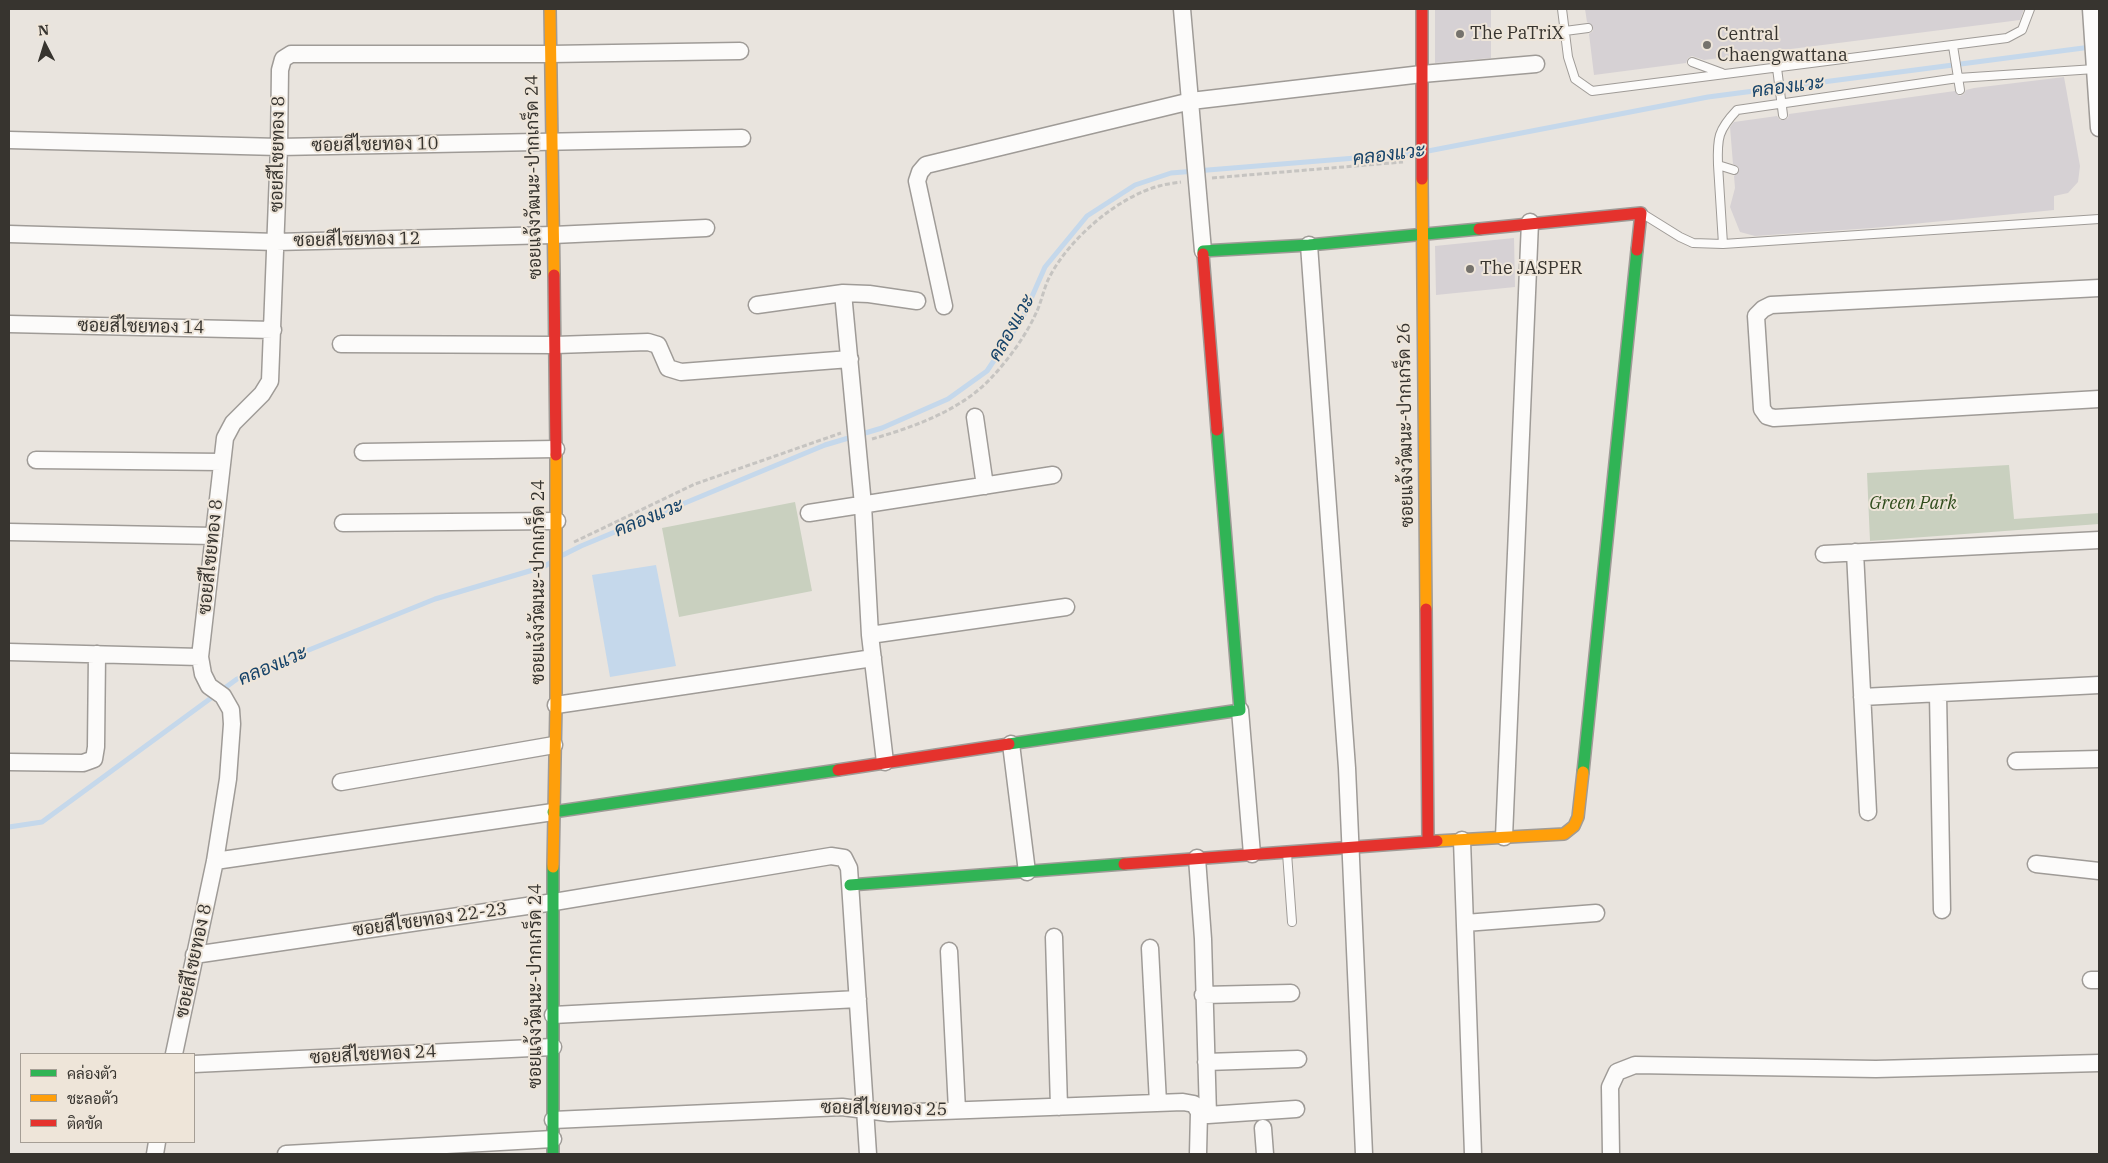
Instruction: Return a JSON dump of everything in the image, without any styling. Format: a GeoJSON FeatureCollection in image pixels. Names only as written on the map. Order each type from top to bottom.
{"type":"FeatureCollection","features":[{"type":"Feature","properties":{"kind":"street","name":"ซอยแจ้งวัฒนะ-ปากเกร็ด 24"},"geometry":{"type":"LineString","coordinates":[[550,9],[557,521],[556,705],[552,812],[554,902],[553,1146]]}},
{"type":"Feature","properties":{"kind":"street"},"geometry":{"type":"LineString","coordinates":[[1182,9],[1197,171],[1252,854]]}},
{"type":"Feature","properties":{"kind":"street","name":"ซอยแจ้งวัฒนะ-ปากเกร็ด 26"},"geometry":{"type":"LineString","coordinates":[[1422,9],[1422,233],[1428,841]]}},
{"type":"Feature","properties":{"kind":"street"},"geometry":{"type":"LineString","coordinates":[[2091,9],[2099,128]]}},
{"type":"Feature","properties":{"kind":"street"},"geometry":{"type":"LineString","coordinates":[[550,54],[740,51]]}},
{"type":"Feature","properties":{"kind":"street","name":"ซอยสีไชยทอง 8"},"geometry":{"type":"LineString","coordinates":[[174,1053],[215,862],[228,779],[232,724],[231,710],[203,674],[200,657],[225,438],[233,422],[262,394],[270,381],[280,147],[280,70],[283,59],[291,54],[550,54]]}},
{"type":"Feature","properties":{"kind":"street"},"geometry":{"type":"LineString","coordinates":[[944,306],[917,181],[920,172],[926,165],[1191,101],[1422,74],[1536,64]]}},
{"type":"Feature","properties":{"kind":"street","name":"ซอยสีไชยทอง 10"},"geometry":{"type":"LineString","coordinates":[[9,140],[280,147],[742,138]]}},
{"type":"Feature","properties":{"kind":"street"},"geometry":{"type":"LineString","coordinates":[[868,1154],[850,885],[1286,851],[1564,834],[1574,826],[1578,817],[1641,213],[1530,222],[1310,245],[1203,251]]}},
{"type":"Feature","properties":{"kind":"street"},"geometry":{"type":"LineString","coordinates":[[1504,837],[1530,222]]}},
{"type":"Feature","properties":{"kind":"street","name":"ซอยสีไชยทอง 12"},"geometry":{"type":"LineString","coordinates":[[9,234],[276,242],[553,235],[706,228]]}},
{"type":"Feature","properties":{"kind":"street"},"geometry":{"type":"LineString","coordinates":[[1310,245],[1347,758],[1364,1154]]}},
{"type":"Feature","properties":{"kind":"street"},"geometry":{"type":"LineString","coordinates":[[2099,288],[1771,305],[1763,309],[1756,316],[1762,409],[1767,416],[1774,418],[2099,400]]}},
{"type":"Feature","properties":{"kind":"street"},"geometry":{"type":"LineString","coordinates":[[843,293],[863,505],[870,635],[885,762]]}},
{"type":"Feature","properties":{"kind":"street"},"geometry":{"type":"LineString","coordinates":[[756,306],[843,293],[870,294],[917,301]]}},
{"type":"Feature","properties":{"kind":"street","name":"ซอยสีไชยทอง 14"},"geometry":{"type":"LineString","coordinates":[[9,324],[273,330]]}},
{"type":"Feature","properties":{"kind":"street"},"geometry":{"type":"LineString","coordinates":[[340,344],[555,345],[648,342],[658,345],[668,368],[681,372],[850,358]]}},
{"type":"Feature","properties":{"kind":"street"},"geometry":{"type":"LineString","coordinates":[[975,418],[985,486]]}},
{"type":"Feature","properties":{"kind":"street"},"geometry":{"type":"LineString","coordinates":[[363,452],[556,449]]}},
{"type":"Feature","properties":{"kind":"street"},"geometry":{"type":"LineString","coordinates":[[36,460],[222,462]]}},
{"type":"Feature","properties":{"kind":"street"},"geometry":{"type":"LineString","coordinates":[[809,513],[1053,475]]}},
{"type":"Feature","properties":{"kind":"street"},"geometry":{"type":"LineString","coordinates":[[343,523],[557,521]]}},
{"type":"Feature","properties":{"kind":"street"},"geometry":{"type":"LineString","coordinates":[[9,532],[214,536]]}},
{"type":"Feature","properties":{"kind":"street"},"geometry":{"type":"LineString","coordinates":[[1824,554],[2099,540]]}},
{"type":"Feature","properties":{"kind":"street"},"geometry":{"type":"LineString","coordinates":[[1855,552],[1868,812]]}},
{"type":"Feature","properties":{"kind":"street"},"geometry":{"type":"LineString","coordinates":[[870,635],[1066,606]]}},
{"type":"Feature","properties":{"kind":"street"},"geometry":{"type":"LineString","coordinates":[[9,652],[200,657]]}},
{"type":"Feature","properties":{"kind":"street"},"geometry":{"type":"LineString","coordinates":[[9,762],[83,763],[94,759],[96,747],[97,654]]}},
{"type":"Feature","properties":{"kind":"street"},"geometry":{"type":"LineString","coordinates":[[556,705],[873,658]]}},
{"type":"Feature","properties":{"kind":"street"},"geometry":{"type":"LineString","coordinates":[[1862,697],[2099,685]]}},
{"type":"Feature","properties":{"kind":"street"},"geometry":{"type":"LineString","coordinates":[[1938,694],[1942,910]]}},
{"type":"Feature","properties":{"kind":"street"},"geometry":{"type":"LineString","coordinates":[[215,862],[1240,710]]}},
{"type":"Feature","properties":{"kind":"street"},"geometry":{"type":"LineString","coordinates":[[1011,744],[1027,872]]}},
{"type":"Feature","properties":{"kind":"street"},"geometry":{"type":"LineString","coordinates":[[341,782],[554,745]]}},
{"type":"Feature","properties":{"kind":"street"},"geometry":{"type":"LineString","coordinates":[[2016,761],[2099,759]]}},
{"type":"Feature","properties":{"kind":"street"},"geometry":{"type":"LineString","coordinates":[[1462,840],[1473,1154]]}},
{"type":"Feature","properties":{"kind":"street","name":"ซอยสีไชยทอง 22-23"},"geometry":{"type":"LineString","coordinates":[[194,955],[554,902],[831,856],[844,858],[849,868],[850,885]]}},
{"type":"Feature","properties":{"kind":"street"},"geometry":{"type":"LineString","coordinates":[[1197,858],[1203,939],[1208,1115],[1296,1109]]}},
{"type":"Feature","properties":{"kind":"street"},"geometry":{"type":"LineString","coordinates":[[2036,864],[2099,871]]}},
{"type":"Feature","properties":{"kind":"street"},"geometry":{"type":"LineString","coordinates":[[1465,923],[1596,914]]}},
{"type":"Feature","properties":{"kind":"street"},"geometry":{"type":"LineString","coordinates":[[1054,936],[1059,1107]]}},
{"type":"Feature","properties":{"kind":"street"},"geometry":{"type":"LineString","coordinates":[[1150,948],[1158,1103]]}},
{"type":"Feature","properties":{"kind":"street"},"geometry":{"type":"LineString","coordinates":[[949,951],[957,1110]]}},
{"type":"Feature","properties":{"kind":"street"},"geometry":{"type":"LineString","coordinates":[[1204,995],[1291,993]]}},
{"type":"Feature","properties":{"kind":"street"},"geometry":{"type":"LineString","coordinates":[[553,1015],[858,999]]}},
{"type":"Feature","properties":{"kind":"street","name":"ซอยสีไชยทอง 24"},"geometry":{"type":"LineString","coordinates":[[195,1064],[553,1047]]}},
{"type":"Feature","properties":{"kind":"street"},"geometry":{"type":"LineString","coordinates":[[1206,1062],[1298,1059]]}},
{"type":"Feature","properties":{"kind":"street"},"geometry":{"type":"LineString","coordinates":[[1611,1154],[1610,1087],[1617,1072],[1636,1065],[1876,1069],[2099,1063]]}},
{"type":"Feature","properties":{"kind":"street","name":"ซอยสีไชยทอง 25"},"geometry":{"type":"LineString","coordinates":[[553,1120],[842,1107],[889,1113],[1182,1102],[1194,1104],[1198,1112],[1198,1154]]}},
{"type":"Feature","properties":{"kind":"street"},"geometry":{"type":"LineString","coordinates":[[1263,1128],[1265,1154]]}},
{"type":"Feature","properties":{"kind":"street"},"geometry":{"type":"LineString","coordinates":[[286,1154],[553,1146]]}},
{"type":"Feature","properties":{"kind":"lane"},"geometry":{"type":"LineString","coordinates":[[1562,9],[1568,56],[1575,79],[1592,90],[2007,38],[2022,30],[2030,9]]}},
{"type":"Feature","properties":{"kind":"lane"},"geometry":{"type":"LineString","coordinates":[[1565,31],[1588,28]]}},
{"type":"Feature","properties":{"kind":"lane"},"geometry":{"type":"LineString","coordinates":[[1953,46],[1960,90]]}},
{"type":"Feature","properties":{"kind":"lane"},"geometry":{"type":"LineString","coordinates":[[1692,62],[1724,74]]}},
{"type":"Feature","properties":{"kind":"lane"},"geometry":{"type":"LineString","coordinates":[[1722,244],[1718,142],[1723,124],[1736,110],[1780,99],[1957,75],[2096,64]]}},
{"type":"Feature","properties":{"kind":"lane"},"geometry":{"type":"LineString","coordinates":[[1777,68],[1783,115]]}},
{"type":"Feature","properties":{"kind":"lane"},"geometry":{"type":"LineString","coordinates":[[1718,165],[1734,170]]}},
{"type":"Feature","properties":{"kind":"lane"},"geometry":{"type":"LineString","coordinates":[[1641,213],[1680,237],[1694,243],[1722,244],[2099,220]]}},
{"type":"Feature","properties":{"kind":"lane"},"geometry":{"type":"LineString","coordinates":[[1286,851],[1292,922]]}},
{"type":"Feature","properties":{"kind":"path"},"geometry":{"type":"LineString","coordinates":[[556,550],[695,484],[857,435],[912,428],[957,405],[991,378],[1036,313],[1050,276],[1066,252],[1093,222],[1132,198],[1158,186],[1197,171],[1422,160]]}},
{"type":"Feature","properties":{"kind":"green space","name":"Green Park"},"geometry":{"type":"Polygon","coordinates":[[[2009,465],[2014,519],[2099,513],[2099,524],[1870,541],[1867,473],[2009,465]]]}},
{"type":"Feature","properties":{"kind":"green space"},"geometry":{"type":"Polygon","coordinates":[[[795,502],[812,591],[679,617],[662,528],[795,502]]]}},
{"type":"Feature","properties":{"kind":"water"},"geometry":{"type":"Polygon","coordinates":[[[656,565],[676,666],[610,677],[592,575],[656,565]]]}},
{"type":"Feature","properties":{"kind":"building","name":"The PaTriX"},"geometry":{"type":"Polygon","coordinates":[[[1435,9],[1491,9],[1491,58],[1435,63],[1435,9]]]}},
{"type":"Feature","properties":{"kind":"building","name":"Central Chaengwattana"},"geometry":{"type":"Polygon","coordinates":[[[1585,9],[2024,9],[2020,20],[1704,60],[1692,56],[1688,58],[1686,63],[1594,75],[1589,34],[1593,31],[1593,27],[1587,22],[1585,9]]]}},
{"type":"Feature","properties":{"kind":"building"},"geometry":{"type":"Polygon","coordinates":[[[2064,77],[2080,166],[2078,182],[2068,193],[2054,196],[2054,210],[1872,228],[1755,236],[1740,232],[1730,207],[1735,188],[1734,176],[1739,171],[1738,167],[1733,164],[1730,127],[1734,122],[1777,116],[1780,120],[1784,120],[1788,118],[1789,114],[1955,91],[1960,96],[1966,90],[1974,88],[2064,77]]]}},
{"type":"Feature","properties":{"kind":"building","name":"The JASPER"},"geometry":{"type":"Polygon","coordinates":[[[1514,238],[1515,287],[1436,295],[1435,246],[1514,238]]]}},
{"type":"Feature","properties":{"kind":"waterway","name":"คลองแวะ"},"geometry":{"type":"LineString","coordinates":[[1428,151],[1708,97],[2091,47]]}},
{"type":"Feature","properties":{"kind":"waterway","name":"คลองแวะ"},"geometry":{"type":"LineString","coordinates":[[563,555],[825,445],[882,428],[948,399],[987,371],[1023,317],[1045,267],[1087,216],[1135,185],[1171,173],[1417,153]]}},
{"type":"Feature","properties":{"kind":"waterway","name":"คลองแวะ"},"geometry":{"type":"LineString","coordinates":[[9,827],[42,822],[237,679],[435,599],[543,567],[550,563]]}},
{"type":"Feature","properties":{"kind":"traffic: fast"},"geometry":{"type":"LineString","coordinates":[[1203,254],[1203,251],[1309,245],[1479,229]]}},
{"type":"Feature","properties":{"kind":"traffic: fast"},"geometry":{"type":"LineString","coordinates":[[1583,772],[1637,250]]}},
{"type":"Feature","properties":{"kind":"traffic: fast"},"geometry":{"type":"LineString","coordinates":[[1009,744],[1240,710],[1217,430]]}},
{"type":"Feature","properties":{"kind":"traffic: fast"},"geometry":{"type":"LineString","coordinates":[[553,812],[838,770]]}},
{"type":"Feature","properties":{"kind":"traffic: fast"},"geometry":{"type":"LineString","coordinates":[[850,885],[1124,864]]}},
{"type":"Feature","properties":{"kind":"traffic: fast"},"geometry":{"type":"LineString","coordinates":[[553,867],[553,1154]]}},
{"type":"Feature","properties":{"kind":"traffic: slow"},"geometry":{"type":"LineString","coordinates":[[550,9],[554,275]]}},
{"type":"Feature","properties":{"kind":"traffic: slow"},"geometry":{"type":"LineString","coordinates":[[1422,179],[1426,609]]}},
{"type":"Feature","properties":{"kind":"traffic: slow"},"geometry":{"type":"LineString","coordinates":[[553,867],[556,705],[556,455]]}},
{"type":"Feature","properties":{"kind":"traffic: slow"},"geometry":{"type":"LineString","coordinates":[[1437,841],[1564,834],[1574,826],[1578,817],[1583,772]]}},
{"type":"Feature","properties":{"kind":"traffic: jam"},"geometry":{"type":"LineString","coordinates":[[1422,9],[1422,179]]}},
{"type":"Feature","properties":{"kind":"traffic: jam"},"geometry":{"type":"LineString","coordinates":[[1479,229],[1641,213],[1637,250]]}},
{"type":"Feature","properties":{"kind":"traffic: jam"},"geometry":{"type":"LineString","coordinates":[[1203,254],[1217,430]]}},
{"type":"Feature","properties":{"kind":"traffic: jam"},"geometry":{"type":"LineString","coordinates":[[554,275],[556,455]]}},
{"type":"Feature","properties":{"kind":"traffic: jam"},"geometry":{"type":"LineString","coordinates":[[1426,609],[1428,841]]}},
{"type":"Feature","properties":{"kind":"traffic: jam"},"geometry":{"type":"LineString","coordinates":[[838,770],[1009,744]]}},
{"type":"Feature","properties":{"kind":"traffic: jam"},"geometry":{"type":"LineString","coordinates":[[1124,864],[1437,841]]}},
{"type":"Feature","properties":{"kind":"place","name":"The PaTriX"},"geometry":{"type":"Point","coordinates":[1460,34]}},
{"type":"Feature","properties":{"kind":"place","name":"Central Chaengwattana"},"geometry":{"type":"Point","coordinates":[1707,45]}},
{"type":"Feature","properties":{"kind":"place","name":"The JASPER"},"geometry":{"type":"Point","coordinates":[1470,269]}}]}
